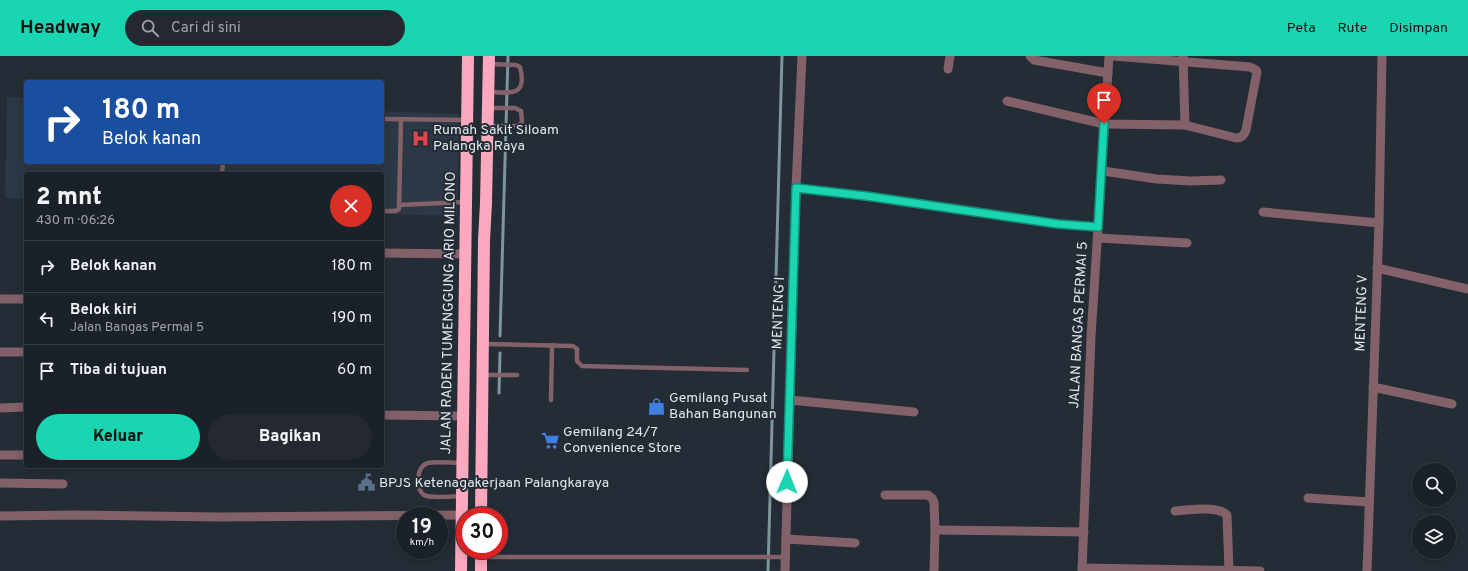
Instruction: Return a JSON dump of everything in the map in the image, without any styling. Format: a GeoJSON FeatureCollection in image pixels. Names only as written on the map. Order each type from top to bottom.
{"type":"FeatureCollection","features":[{"type":"Feature","properties":{"kind":"highway","name":"JALAN RADEN TUMENGGUNG ARIO MILONO"},"geometry":{"type":"LineString","coordinates":[[462,507],[468,56]]}},
{"type":"Feature","properties":{"kind":"highway"},"geometry":{"type":"LineString","coordinates":[[481,507],[484,240],[489,60]]}},
{"type":"Feature","properties":{"kind":"highway"},"geometry":{"type":"LineString","coordinates":[[467,202],[486,203]]}},
{"type":"Feature","properties":{"kind":"highway","name":"JALAN RADEN TUMENGGUNG ARIO MILONO"},"geometry":{"type":"LineString","coordinates":[[461,559],[461,571]]}},
{"type":"Feature","properties":{"kind":"highway"},"geometry":{"type":"LineString","coordinates":[[481,559],[481,571]]}},
{"type":"Feature","properties":{"kind":"street","name":"MENTENG I"},"geometry":{"type":"LineString","coordinates":[[785,571],[796,188],[802,56]]}},
{"type":"Feature","properties":{"kind":"street"},"geometry":{"type":"LineString","coordinates":[[948,69],[950,56]]}},
{"type":"Feature","properties":{"kind":"street"},"geometry":{"type":"LineString","coordinates":[[1030,56],[1034,60],[1108,73]]}},
{"type":"Feature","properties":{"kind":"street","name":"JALAN BANGAS PERMAI 5"},"geometry":{"type":"LineString","coordinates":[[1082,570],[1091,337],[1109,56]]}},
{"type":"Feature","properties":{"kind":"street"},"geometry":{"type":"LineString","coordinates":[[1007,101],[1104,124],[1185,125],[1240,138],[1244,134],[1257,72],[1256,70],[1250,67],[1183,59],[1113,56]]}},
{"type":"Feature","properties":{"kind":"street","name":"MENTENG V"},"geometry":{"type":"LineString","coordinates":[[1367,571],[1379,223],[1382,56]]}},
{"type":"Feature","properties":{"kind":"street"},"geometry":{"type":"LineString","coordinates":[[1183,59],[1185,125]]}},
{"type":"Feature","properties":{"kind":"street"},"geometry":{"type":"LineString","coordinates":[[1102,171],[1157,179],[1221,180]]}},
{"type":"Feature","properties":{"kind":"street"},"geometry":{"type":"LineString","coordinates":[[796,188],[866,196],[1058,224],[1098,227]]}},
{"type":"Feature","properties":{"kind":"street"},"geometry":{"type":"LineString","coordinates":[[1263,212],[1379,223]]}},
{"type":"Feature","properties":{"kind":"street"},"geometry":{"type":"LineString","coordinates":[[1098,238],[1187,243]]}},
{"type":"Feature","properties":{"kind":"street"},"geometry":{"type":"LineString","coordinates":[[384,253],[465,254]]}},
{"type":"Feature","properties":{"kind":"street"},"geometry":{"type":"LineString","coordinates":[[1377,268],[1468,289]]}},
{"type":"Feature","properties":{"kind":"street"},"geometry":{"type":"LineString","coordinates":[[0,299],[24,299]]}},
{"type":"Feature","properties":{"kind":"street"},"geometry":{"type":"LineString","coordinates":[[0,352],[24,352]]}},
{"type":"Feature","properties":{"kind":"street"},"geometry":{"type":"LineString","coordinates":[[1373,387],[1452,404]]}},
{"type":"Feature","properties":{"kind":"street"},"geometry":{"type":"LineString","coordinates":[[790,400],[914,412]]}},
{"type":"Feature","properties":{"kind":"street"},"geometry":{"type":"LineString","coordinates":[[0,408],[24,407]]}},
{"type":"Feature","properties":{"kind":"street"},"geometry":{"type":"LineString","coordinates":[[384,415],[463,416]]}},
{"type":"Feature","properties":{"kind":"street"},"geometry":{"type":"LineString","coordinates":[[0,455],[24,455]]}},
{"type":"Feature","properties":{"kind":"street"},"geometry":{"type":"LineString","coordinates":[[0,483],[63,484]]}},
{"type":"Feature","properties":{"kind":"street"},"geometry":{"type":"LineString","coordinates":[[885,495],[928,496],[932,498],[934,502],[935,530],[934,571]]}},
{"type":"Feature","properties":{"kind":"street"},"geometry":{"type":"LineString","coordinates":[[1308,498],[1369,502]]}},
{"type":"Feature","properties":{"kind":"street"},"geometry":{"type":"LineString","coordinates":[[1175,511],[1214,509],[1221,510],[1227,515],[1229,571]]}},
{"type":"Feature","properties":{"kind":"street"},"geometry":{"type":"LineString","coordinates":[[0,516],[75,515],[220,517],[456,515]]}},
{"type":"Feature","properties":{"kind":"street"},"geometry":{"type":"LineString","coordinates":[[935,530],[1084,532]]}},
{"type":"Feature","properties":{"kind":"street"},"geometry":{"type":"LineString","coordinates":[[786,540],[855,543]]}},
{"type":"Feature","properties":{"kind":"street"},"geometry":{"type":"LineString","coordinates":[[1082,570],[1260,571]]}},
{"type":"Feature","properties":{"kind":"lane"},"geometry":{"type":"LineString","coordinates":[[488,92],[518,91],[521,86],[522,75],[520,67],[516,65],[489,60]]}},
{"type":"Feature","properties":{"kind":"lane"},"geometry":{"type":"LineString","coordinates":[[488,108],[515,108],[521,111],[523,116],[521,124],[516,126],[488,126]]}},
{"type":"Feature","properties":{"kind":"lane"},"geometry":{"type":"LineString","coordinates":[[384,119],[467,120]]}},
{"type":"Feature","properties":{"kind":"lane"},"geometry":{"type":"LineString","coordinates":[[384,210],[398,210],[399,205],[401,120]]}},
{"type":"Feature","properties":{"kind":"lane"},"geometry":{"type":"LineString","coordinates":[[399,205],[467,202]]}},
{"type":"Feature","properties":{"kind":"lane"},"geometry":{"type":"LineString","coordinates":[[484,344],[573,346],[577,350],[577,361],[582,366],[747,370]]}},
{"type":"Feature","properties":{"kind":"lane"},"geometry":{"type":"LineString","coordinates":[[552,345],[552,400]]}},
{"type":"Feature","properties":{"kind":"lane"},"geometry":{"type":"LineString","coordinates":[[483,375],[517,375]]}},
{"type":"Feature","properties":{"kind":"lane"},"geometry":{"type":"LineString","coordinates":[[462,463],[427,463],[419,471],[418,484],[424,495],[430,497],[462,496]]}},
{"type":"Feature","properties":{"kind":"lane"},"geometry":{"type":"LineString","coordinates":[[508,553],[785,558]]}},
{"type":"Feature","properties":{"kind":"shaded area","name":"Rumah Sakit Siloam Palangka Raya"},"geometry":{"type":"Polygon","coordinates":[[[7,97],[24,98],[24,164],[384,164],[384,111],[459,114],[457,216],[384,214],[384,172],[24,172],[24,199],[5,198],[7,97]]]}},
{"type":"Feature","properties":{"kind":"waterway"},"geometry":{"type":"LineString","coordinates":[[500,336],[508,56]]}},
{"type":"Feature","properties":{"kind":"waterway"},"geometry":{"type":"LineString","coordinates":[[768,571],[782,56]]}},
{"type":"Feature","properties":{"kind":"waterway"},"geometry":{"type":"LineString","coordinates":[[499,393],[500,353]]}},
{"type":"Feature","properties":{"kind":"place","name":"Rumah Sakit Siloam Palangka Raya"},"geometry":{"type":"Point","coordinates":[420,138]}},
{"type":"Feature","properties":{"kind":"place","name":"Gemilang Pusat Bahan Bangunan"},"geometry":{"type":"Point","coordinates":[656,406]}},
{"type":"Feature","properties":{"kind":"place","name":"Gemilang 24/7 Convenience Store"},"geometry":{"type":"Point","coordinates":[550,440]}},
{"type":"Feature","properties":{"kind":"place","name":"BPJS Ketenagakerjaan Palangkaraya"},"geometry":{"type":"Point","coordinates":[366,483]}},
{"type":"Feature","properties":{"kind":"route"},"geometry":{"type":"LineString","coordinates":[[787,482],[796,188],[866,196],[1058,224],[1098,227],[1104,124]]}}]}
